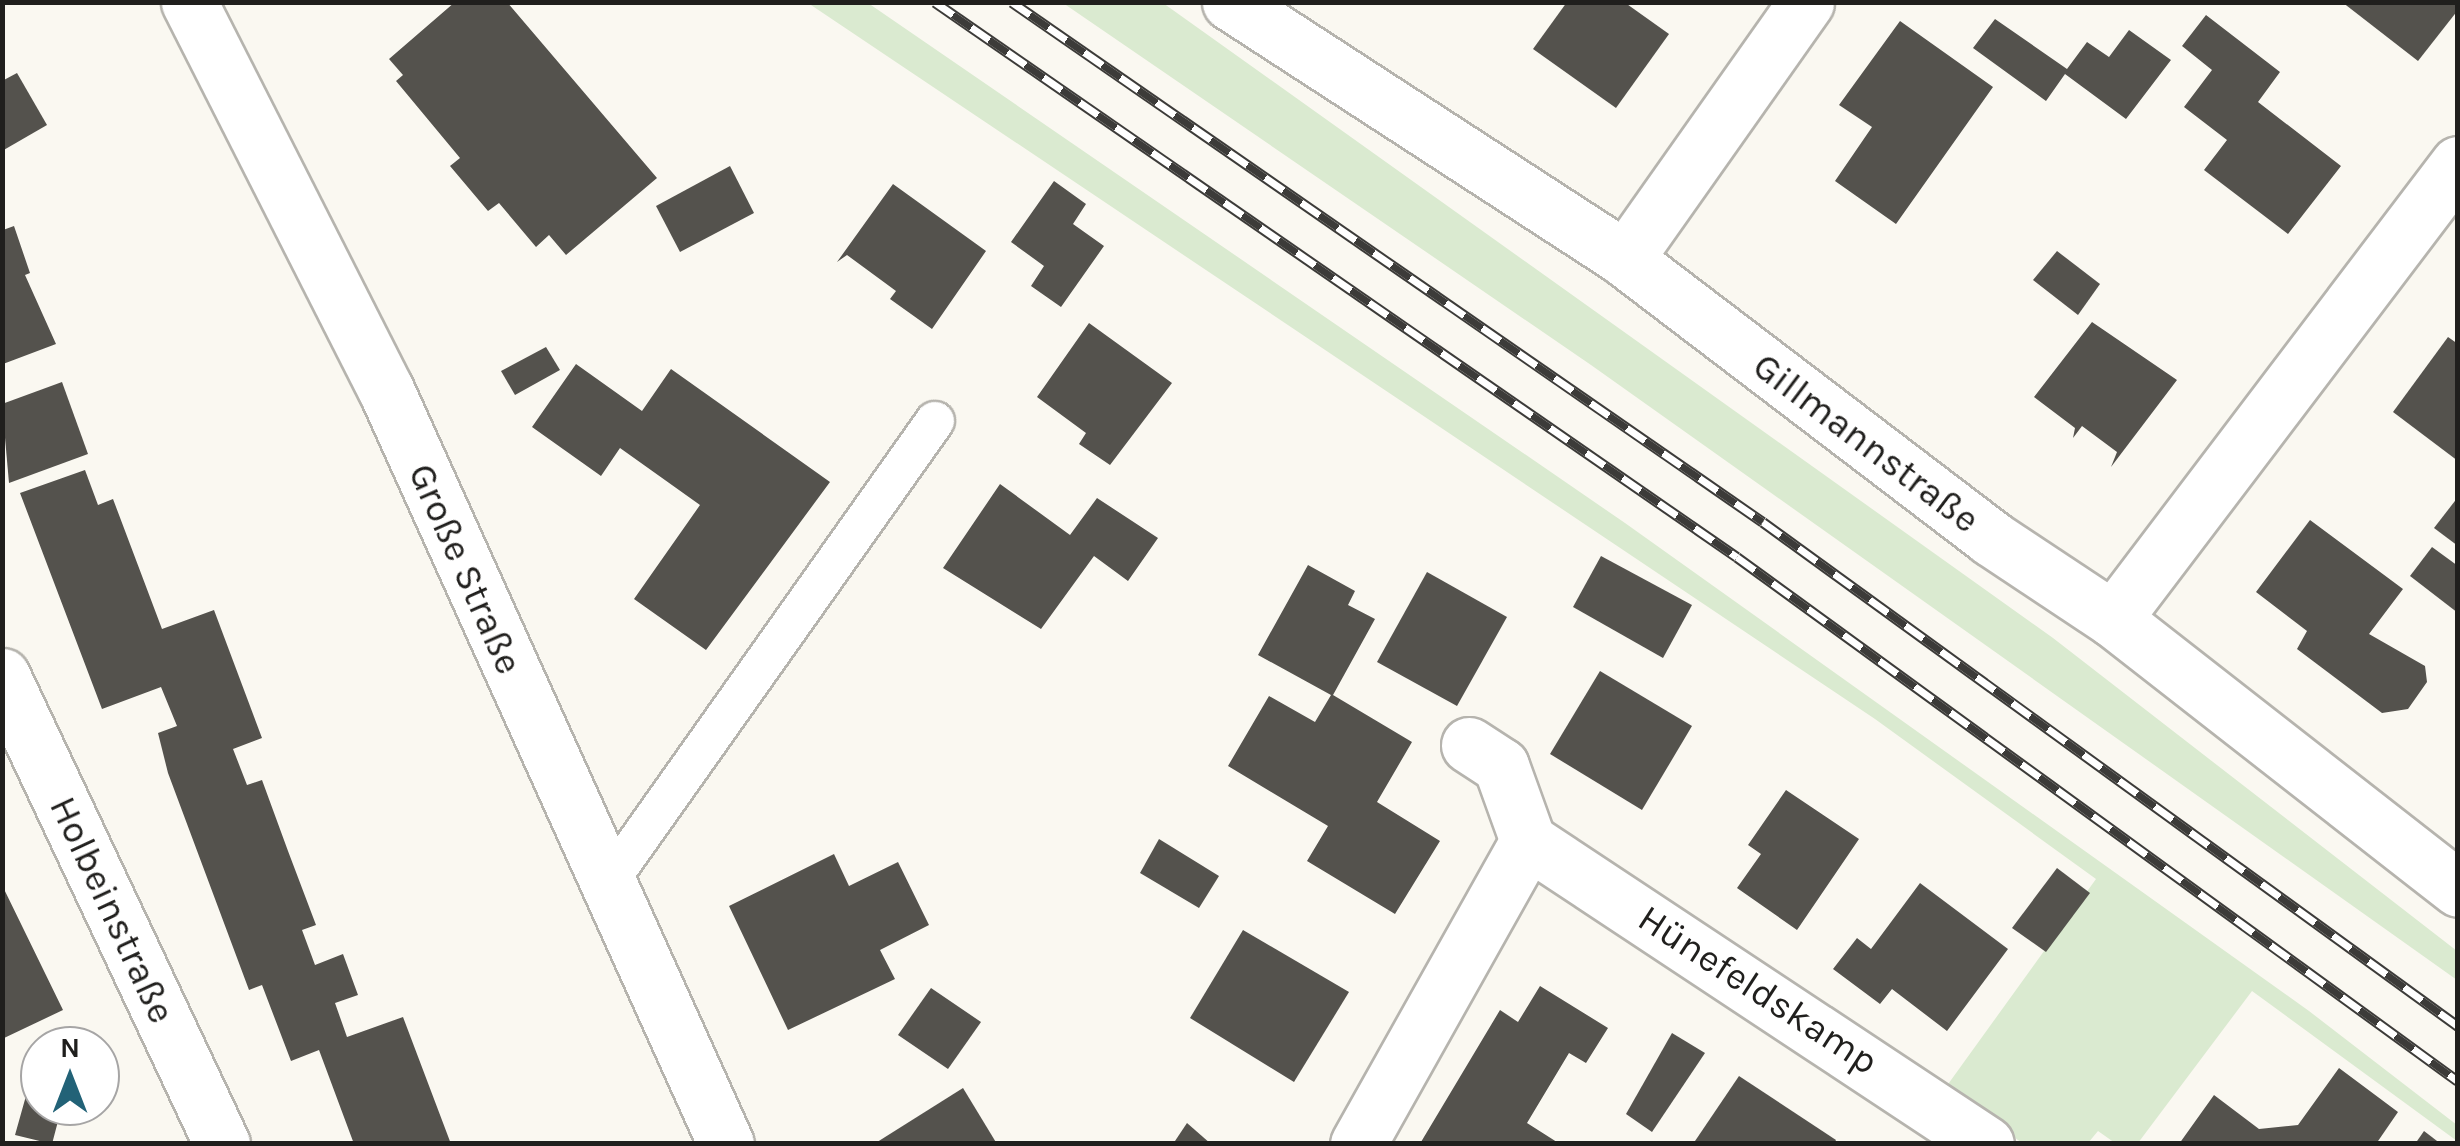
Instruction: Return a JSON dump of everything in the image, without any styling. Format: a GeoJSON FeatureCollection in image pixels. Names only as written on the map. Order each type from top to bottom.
{"type":"FeatureCollection","features":[{"type":"Feature","properties":{"kind":"street","name":"Große Straße"},"geometry":{"type":"LineString","coordinates":[[189,2],[386,390],[604,887],[726,1144]]}},
{"type":"Feature","properties":{"kind":"street","name":"Gillmannstraße"},"geometry":{"type":"LineString","coordinates":[[1230,2],[1625,259],[1991,538],[2112,619],[2458,889]]}},
{"type":"Feature","properties":{"kind":"street"},"geometry":{"type":"LineString","coordinates":[[1625,259],[1806,2]]}},
{"type":"Feature","properties":{"kind":"street"},"geometry":{"type":"LineString","coordinates":[[2112,619],[2458,164]]}},
{"type":"Feature","properties":{"kind":"street","name":"Holbeinstraße"},"geometry":{"type":"LineString","coordinates":[[2,676],[222,1144]]}},
{"type":"Feature","properties":{"kind":"street"},"geometry":{"type":"LineString","coordinates":[[1358,1144],[1528,841],[1501,766],[1469,745]]}},
{"type":"Feature","properties":{"kind":"street","name":"Hünefeldskamp"},"geometry":{"type":"LineString","coordinates":[[1528,841],[1986,1144]]}},
{"type":"Feature","properties":{"kind":"lane"},"geometry":{"type":"LineString","coordinates":[[604,887],[935,421]]}},
{"type":"Feature","properties":{"kind":"green space"},"geometry":{"type":"Polygon","coordinates":[[[808,3],[868,3],[1625,523],[2309,1011],[2457,1125],[2457,1141],[2252,991],[2138,1143],[2115,1143],[2098,1131],[2088,1143],[2022,1143],[1946,1087],[2096,879],[1875,719],[808,3]]]}},
{"type":"Feature","properties":{"kind":"green space"},"geometry":{"type":"Polygon","coordinates":[[[1063,3],[1163,3],[2053,638],[2457,951],[2457,980],[1591,365],[1063,3]]]}},
{"type":"Feature","properties":{"kind":"building"},"geometry":{"type":"Polygon","coordinates":[[[455,2],[507,2],[657,178],[566,255],[549,235],[536,247],[499,203],[488,211],[450,166],[460,158],[396,81],[403,75],[389,59],[455,2]]]}},
{"type":"Feature","properties":{"kind":"building"},"geometry":{"type":"Polygon","coordinates":[[[1567,2],[1624,2],[1669,34],[1616,108],[1533,49],[1567,2]]]}},
{"type":"Feature","properties":{"kind":"building"},"geometry":{"type":"Polygon","coordinates":[[[2342,2],[2458,2],[2458,10],[2418,61],[2342,2]]]}},
{"type":"Feature","properties":{"kind":"building"},"geometry":{"type":"Polygon","coordinates":[[[2206,15],[2280,72],[2258,102],[2341,166],[2288,234],[2204,170],[2227,140],[2184,107],[2212,70],[2182,46],[2206,15]]]}},
{"type":"Feature","properties":{"kind":"building"},"geometry":{"type":"Polygon","coordinates":[[[1995,19],[2067,69],[2087,42],[2109,57],[2129,30],[2171,60],[2126,119],[2065,74],[2046,101],[1973,48],[1995,19]]]}},
{"type":"Feature","properties":{"kind":"building"},"geometry":{"type":"Polygon","coordinates":[[[1900,21],[1993,87],[1896,224],[1835,181],[1872,127],[1839,105],[1900,21]]]}},
{"type":"Feature","properties":{"kind":"building"},"geometry":{"type":"Polygon","coordinates":[[[17,73],[47,125],[2,151],[2,81],[17,73]]]}},
{"type":"Feature","properties":{"kind":"building"},"geometry":{"type":"Polygon","coordinates":[[[730,166],[754,213],[680,252],[656,206],[730,166]]]}},
{"type":"Feature","properties":{"kind":"building"},"geometry":{"type":"Polygon","coordinates":[[[1054,181],[1086,204],[1073,224],[1104,246],[1061,307],[1031,286],[1044,266],[1011,242],[1054,181]]]}},
{"type":"Feature","properties":{"kind":"building"},"geometry":{"type":"Polygon","coordinates":[[[893,184],[986,251],[932,329],[890,299],[896,291],[847,255],[837,262],[893,184]]]}},
{"type":"Feature","properties":{"kind":"building"},"geometry":{"type":"Polygon","coordinates":[[[14,226],[30,273],[25,275],[56,344],[3,364],[3,230],[14,226]]]}},
{"type":"Feature","properties":{"kind":"building"},"geometry":{"type":"Polygon","coordinates":[[[2057,251],[2100,284],[2078,315],[2033,280],[2057,251]]]}},
{"type":"Feature","properties":{"kind":"building"},"geometry":{"type":"Polygon","coordinates":[[[2092,322],[2177,380],[2111,467],[2117,452],[2082,426],[2073,438],[2075,428],[2034,397],[2092,322]]]}},
{"type":"Feature","properties":{"kind":"building"},"geometry":{"type":"Polygon","coordinates":[[[1089,323],[1172,383],[1110,465],[1079,444],[1086,433],[1037,397],[1089,323]]]}},
{"type":"Feature","properties":{"kind":"building"},"geometry":{"type":"Polygon","coordinates":[[[2448,337],[2458,344],[2458,461],[2393,412],[2448,337]]]}},
{"type":"Feature","properties":{"kind":"building"},"geometry":{"type":"Polygon","coordinates":[[[546,347],[560,370],[515,395],[501,371],[546,347]]]}},
{"type":"Feature","properties":{"kind":"building"},"geometry":{"type":"Polygon","coordinates":[[[576,364],[642,411],[671,369],[830,482],[706,650],[634,599],[700,505],[620,448],[601,476],[532,427],[576,364]]]}},
{"type":"Feature","properties":{"kind":"building"},"geometry":{"type":"Polygon","coordinates":[[[62,382],[88,454],[9,483],[2,404],[62,382]]]}},
{"type":"Feature","properties":{"kind":"building"},"geometry":{"type":"Polygon","coordinates":[[[85,470],[98,505],[113,499],[162,629],[214,610],[262,738],[233,749],[247,785],[262,780],[316,925],[302,930],[315,965],[343,954],[358,995],[335,1003],[347,1037],[403,1017],[451,1144],[354,1144],[319,1050],[291,1061],[262,985],[249,990],[168,773],[158,733],[177,726],[161,687],[102,709],[20,493],[85,470]]]}},
{"type":"Feature","properties":{"kind":"building"},"geometry":{"type":"Polygon","coordinates":[[[1000,484],[1070,535],[1097,498],[1158,538],[1128,581],[1094,556],[1041,629],[943,568],[1000,484]]]}},
{"type":"Feature","properties":{"kind":"building"},"geometry":{"type":"Polygon","coordinates":[[[2458,497],[2458,546],[2434,528],[2458,497]]]}},
{"type":"Feature","properties":{"kind":"building"},"geometry":{"type":"Polygon","coordinates":[[[2310,520],[2403,589],[2369,634],[2425,666],[2427,682],[2408,709],[2382,713],[2297,649],[2307,631],[2256,592],[2310,520]]]}},
{"type":"Feature","properties":{"kind":"building"},"geometry":{"type":"Polygon","coordinates":[[[2432,547],[2458,566],[2458,613],[2410,576],[2432,547]]]}},
{"type":"Feature","properties":{"kind":"building"},"geometry":{"type":"Polygon","coordinates":[[[1601,556],[1692,605],[1663,658],[1573,607],[1601,556]]]}},
{"type":"Feature","properties":{"kind":"building"},"geometry":{"type":"Polygon","coordinates":[[[1308,565],[1355,591],[1348,605],[1375,619],[1333,695],[1412,742],[1377,802],[1440,841],[1395,914],[1307,861],[1328,826],[1228,766],[1269,696],[1315,722],[1331,695],[1258,655],[1308,565]]]}},
{"type":"Feature","properties":{"kind":"building"},"geometry":{"type":"Polygon","coordinates":[[[1427,572],[1507,617],[1457,706],[1377,662],[1427,572]]]}},
{"type":"Feature","properties":{"kind":"building"},"geometry":{"type":"Polygon","coordinates":[[[1600,671],[1692,726],[1642,810],[1550,754],[1600,671]]]}},
{"type":"Feature","properties":{"kind":"building"},"geometry":{"type":"Polygon","coordinates":[[[1786,790],[1859,839],[1797,930],[1737,888],[1761,854],[1748,845],[1786,790]]]}},
{"type":"Feature","properties":{"kind":"building"},"geometry":{"type":"Polygon","coordinates":[[[1159,839],[1219,876],[1199,908],[1140,873],[1159,839]]]}},
{"type":"Feature","properties":{"kind":"building"},"geometry":{"type":"Polygon","coordinates":[[[834,854],[849,886],[898,862],[929,925],[880,950],[895,979],[788,1030],[729,906],[834,854]]]}},
{"type":"Feature","properties":{"kind":"building"},"geometry":{"type":"Polygon","coordinates":[[[2057,868],[2090,893],[2046,952],[2012,928],[2057,868]]]}},
{"type":"Feature","properties":{"kind":"building"},"geometry":{"type":"Polygon","coordinates":[[[1920,883],[2008,949],[1947,1031],[1892,989],[1880,1004],[1833,969],[1857,938],[1871,949],[1920,883]]]}},
{"type":"Feature","properties":{"kind":"building"},"geometry":{"type":"Polygon","coordinates":[[[2,885],[63,1010],[29,1026],[20,1026],[20,1030],[2,1039],[2,885]]]}},
{"type":"Feature","properties":{"kind":"building"},"geometry":{"type":"Polygon","coordinates":[[[1243,930],[1349,992],[1294,1082],[1190,1018],[1243,930]]]}},
{"type":"Feature","properties":{"kind":"building"},"geometry":{"type":"Polygon","coordinates":[[[1540,986],[1608,1028],[1586,1063],[1569,1053],[1527,1123],[1560,1144],[1421,1142],[1500,1010],[1518,1022],[1540,986]]]}},
{"type":"Feature","properties":{"kind":"building"},"geometry":{"type":"Polygon","coordinates":[[[931,988],[981,1022],[948,1069],[898,1035],[931,988]]]}},
{"type":"Feature","properties":{"kind":"building"},"geometry":{"type":"Polygon","coordinates":[[[1672,1033],[1705,1053],[1652,1132],[1626,1114],[1672,1033]]]}},
{"type":"Feature","properties":{"kind":"building"},"geometry":{"type":"Polygon","coordinates":[[[2339,1068],[2398,1112],[2376,1144],[2179,1144],[2214,1095],[2259,1129],[2298,1125],[2339,1068]]]}},
{"type":"Feature","properties":{"kind":"building"},"geometry":{"type":"Polygon","coordinates":[[[1739,1076],[1836,1140],[1834,1144],[1693,1144],[1739,1076]]]}},
{"type":"Feature","properties":{"kind":"building"},"geometry":{"type":"Polygon","coordinates":[[[963,1088],[997,1144],[874,1144],[963,1088]]]}},
{"type":"Feature","properties":{"kind":"building"},"geometry":{"type":"Polygon","coordinates":[[[20,1117],[20,1126],[57,1126],[52,1144],[15,1135],[20,1117]]]}},
{"type":"Feature","properties":{"kind":"building"},"geometry":{"type":"Polygon","coordinates":[[[1187,1123],[1211,1144],[1173,1144],[1187,1123]]]}},
{"type":"Feature","properties":{"kind":"building"},"geometry":{"type":"Polygon","coordinates":[[[2424,1131],[2441,1144],[2415,1144],[2424,1131]]]}},
{"type":"Feature","properties":{"kind":"railway"},"geometry":{"type":"LineString","coordinates":[[935,2],[1737,557],[2458,1081]]}},
{"type":"Feature","properties":{"kind":"railway"},"geometry":{"type":"LineString","coordinates":[[1012,2],[1763,522],[2458,1026]]}}]}
